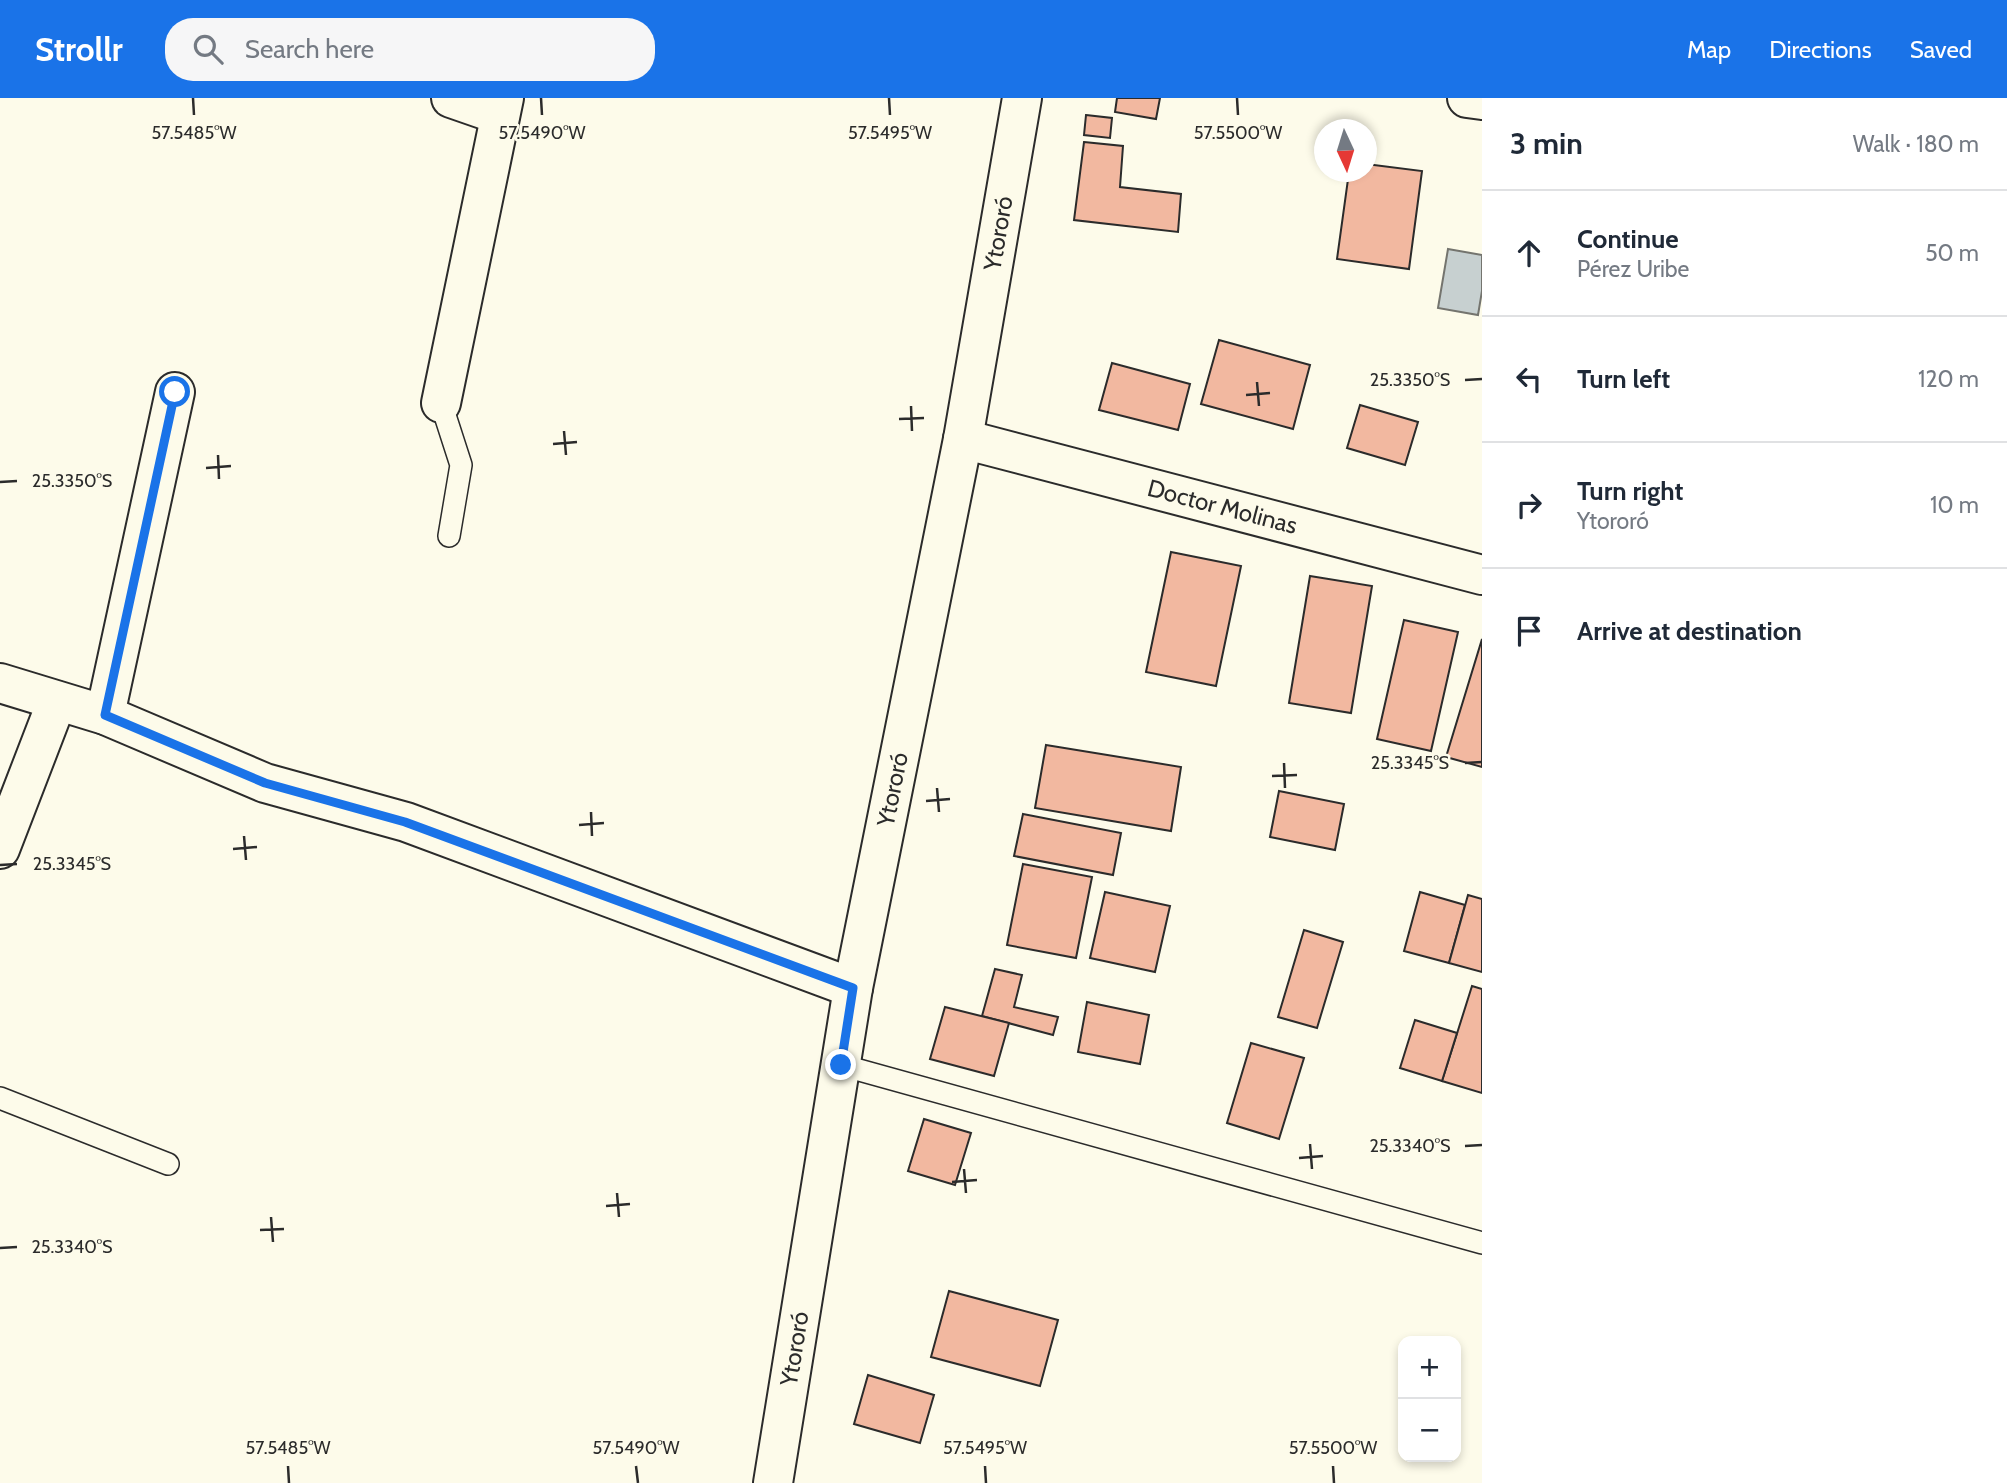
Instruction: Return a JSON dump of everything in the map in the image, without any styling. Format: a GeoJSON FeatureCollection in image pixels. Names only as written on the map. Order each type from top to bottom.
{"type":"FeatureCollection","features":[{"type":"Feature","properties":{"kind":"street"},"geometry":{"type":"LineString","coordinates":[[441,403],[502,106],[451,98]]}},
{"type":"Feature","properties":{"kind":"street","name":"Ytororó"},"geometry":{"type":"LineString","coordinates":[[773,1483],[853,988],[963,439],[1022,98]]}},
{"type":"Feature","properties":{"kind":"street"},"geometry":{"type":"LineString","coordinates":[[1467,98],[1482,100]]}},
{"type":"Feature","properties":{"kind":"street"},"geometry":{"type":"LineString","coordinates":[[105,715],[175,392]]}},
{"type":"Feature","properties":{"kind":"street","name":"Doctor Molinas"},"geometry":{"type":"LineString","coordinates":[[963,439],[1482,575]]}},
{"type":"Feature","properties":{"kind":"street"},"geometry":{"type":"LineString","coordinates":[[0,683],[105,715],[265,783],[405,822],[853,988]]}},
{"type":"Feature","properties":{"kind":"street"},"geometry":{"type":"LineString","coordinates":[[0,849],[57,701]]}},
{"type":"Feature","properties":{"kind":"lane"},"geometry":{"type":"LineString","coordinates":[[441,403],[461,464],[449,536]]}},
{"type":"Feature","properties":{"kind":"lane"},"geometry":{"type":"LineString","coordinates":[[841,1065],[1482,1243]]}},
{"type":"Feature","properties":{"kind":"lane"},"geometry":{"type":"LineString","coordinates":[[0,1098],[168,1164]]}},
{"type":"Feature","properties":{"kind":"shaded area"},"geometry":{"type":"Polygon","coordinates":[[[1448,249],[1482,255],[1482,291],[1478,315],[1438,308],[1448,249]]]}},
{"type":"Feature","properties":{"kind":"building"},"geometry":{"type":"Polygon","coordinates":[[[1117,98],[1160,98],[1156,119],[1115,112],[1117,98]]]}},
{"type":"Feature","properties":{"kind":"building"},"geometry":{"type":"Polygon","coordinates":[[[1086,115],[1112,118],[1110,138],[1084,135],[1086,115]]]}},
{"type":"Feature","properties":{"kind":"building"},"geometry":{"type":"Polygon","coordinates":[[[1084,142],[1123,146],[1120,187],[1181,194],[1178,232],[1074,220],[1084,142]]]}},
{"type":"Feature","properties":{"kind":"building"},"geometry":{"type":"Polygon","coordinates":[[[1377,165],[1422,171],[1409,269],[1337,259],[1348,182],[1377,182],[1377,165]]]}},
{"type":"Feature","properties":{"kind":"building"},"geometry":{"type":"Polygon","coordinates":[[[1219,340],[1310,365],[1293,429],[1201,404],[1219,340]]]}},
{"type":"Feature","properties":{"kind":"building"},"geometry":{"type":"Polygon","coordinates":[[[1112,363],[1190,384],[1178,430],[1099,410],[1112,363]]]}},
{"type":"Feature","properties":{"kind":"building"},"geometry":{"type":"Polygon","coordinates":[[[1360,405],[1418,422],[1405,465],[1347,448],[1360,405]]]}},
{"type":"Feature","properties":{"kind":"building"},"geometry":{"type":"Polygon","coordinates":[[[1171,552],[1241,566],[1216,686],[1146,672],[1171,552]]]}},
{"type":"Feature","properties":{"kind":"building"},"geometry":{"type":"Polygon","coordinates":[[[1310,576],[1372,586],[1351,713],[1289,703],[1310,576]]]}},
{"type":"Feature","properties":{"kind":"building"},"geometry":{"type":"Polygon","coordinates":[[[1404,620],[1458,632],[1431,751],[1377,739],[1404,620]]]}},
{"type":"Feature","properties":{"kind":"building"},"geometry":{"type":"Polygon","coordinates":[[[1482,639],[1482,767],[1446,757],[1482,639]]]}},
{"type":"Feature","properties":{"kind":"building"},"geometry":{"type":"Polygon","coordinates":[[[1046,745],[1181,767],[1171,831],[1035,808],[1046,745]]]}},
{"type":"Feature","properties":{"kind":"building"},"geometry":{"type":"Polygon","coordinates":[[[1279,791],[1344,804],[1335,850],[1270,837],[1279,791]]]}},
{"type":"Feature","properties":{"kind":"building"},"geometry":{"type":"Polygon","coordinates":[[[1023,814],[1121,833],[1113,875],[1014,856],[1023,814]]]}},
{"type":"Feature","properties":{"kind":"building"},"geometry":{"type":"Polygon","coordinates":[[[1023,864],[1092,877],[1076,958],[1007,945],[1023,864]]]}},
{"type":"Feature","properties":{"kind":"building"},"geometry":{"type":"Polygon","coordinates":[[[1105,892],[1170,906],[1155,972],[1090,958],[1105,892]]]}},
{"type":"Feature","properties":{"kind":"building"},"geometry":{"type":"Polygon","coordinates":[[[1420,892],[1465,905],[1449,963],[1404,951],[1420,892]]]}},
{"type":"Feature","properties":{"kind":"building"},"geometry":{"type":"Polygon","coordinates":[[[1468,895],[1482,899],[1482,972],[1449,963],[1468,895]]]}},
{"type":"Feature","properties":{"kind":"building"},"geometry":{"type":"Polygon","coordinates":[[[1304,930],[1343,942],[1317,1028],[1278,1017],[1304,930]]]}},
{"type":"Feature","properties":{"kind":"building"},"geometry":{"type":"Polygon","coordinates":[[[995,969],[1022,975],[1014,1007],[1058,1017],[1053,1035],[982,1016],[995,969]]]}},
{"type":"Feature","properties":{"kind":"building"},"geometry":{"type":"Polygon","coordinates":[[[1472,986],[1482,989],[1482,1093],[1442,1081],[1472,986]]]}},
{"type":"Feature","properties":{"kind":"building"},"geometry":{"type":"Polygon","coordinates":[[[1087,1002],[1149,1015],[1140,1064],[1078,1052],[1087,1002]]]}},
{"type":"Feature","properties":{"kind":"building"},"geometry":{"type":"Polygon","coordinates":[[[945,1007],[1009,1023],[994,1076],[930,1059],[945,1007]]]}},
{"type":"Feature","properties":{"kind":"building"},"geometry":{"type":"Polygon","coordinates":[[[1415,1020],[1457,1033],[1442,1081],[1400,1068],[1415,1020]]]}},
{"type":"Feature","properties":{"kind":"building"},"geometry":{"type":"Polygon","coordinates":[[[1251,1043],[1304,1058],[1279,1139],[1227,1123],[1251,1043]]]}},
{"type":"Feature","properties":{"kind":"building"},"geometry":{"type":"Polygon","coordinates":[[[924,1119],[971,1133],[955,1185],[908,1171],[924,1119]]]}},
{"type":"Feature","properties":{"kind":"building"},"geometry":{"type":"Polygon","coordinates":[[[949,1291],[1058,1320],[1040,1386],[931,1357],[949,1291]]]}},
{"type":"Feature","properties":{"kind":"building"},"geometry":{"type":"Polygon","coordinates":[[[868,1375],[934,1395],[920,1443],[854,1424],[868,1375]]]}},
{"type":"Feature","properties":{"kind":"route"},"geometry":{"type":"LineString","coordinates":[[175,392],[105,715],[265,783],[405,822],[853,988],[841,1065]]}}]}
